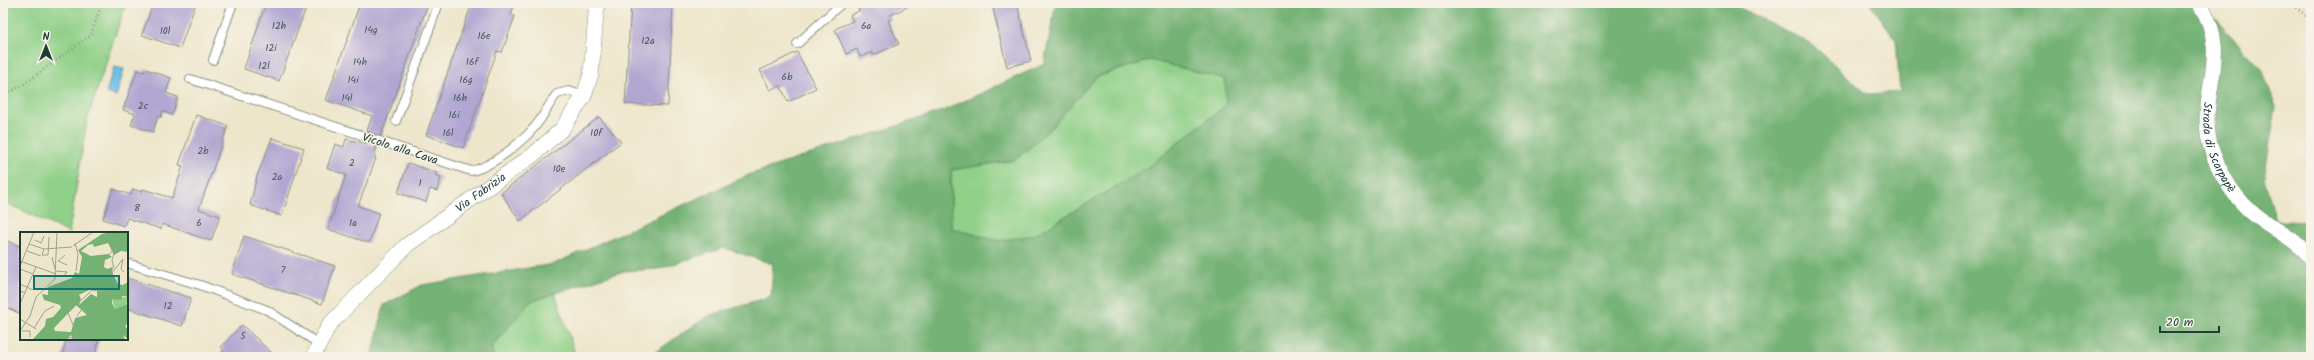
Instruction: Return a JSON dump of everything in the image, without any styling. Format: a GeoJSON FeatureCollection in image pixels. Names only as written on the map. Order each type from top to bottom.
{"type":"FeatureCollection","features":[{"type":"Feature","properties":{"kind":"street","name":"Via Fabrizia"},"geometry":{"type":"LineString","coordinates":[[316,350],[328,325],[406,245],[548,143],[562,129],[584,96],[591,74],[595,43],[597,3]]}},
{"type":"Feature","properties":{"kind":"street","name":"Strada di Scarpapè"},"geometry":{"type":"LineString","coordinates":[[2199,3],[2212,25],[2215,36],[2215,64],[2207,114],[2209,139],[2213,153],[2225,178],[2246,207],[2280,230],[2311,258]]}},
{"type":"Feature","properties":{"kind":"lane"},"geometry":{"type":"LineString","coordinates":[[213,60],[233,3]]}},
{"type":"Feature","properties":{"kind":"lane"},"geometry":{"type":"LineString","coordinates":[[396,121],[439,3]]}},
{"type":"Feature","properties":{"kind":"lane"},"geometry":{"type":"LineString","coordinates":[[797,44],[842,3]]}},
{"type":"Feature","properties":{"kind":"lane","name":"Vicolo alla Cava"},"geometry":{"type":"LineString","coordinates":[[190,79],[471,171],[484,166],[523,140],[540,120],[557,94],[569,91],[584,96]]}},
{"type":"Feature","properties":{"kind":"lane"},"geometry":{"type":"LineString","coordinates":[[130,264],[200,285],[267,310],[316,350]]}},
{"type":"Feature","properties":{"kind":"path"},"geometry":{"type":"LineString","coordinates":[[3,96],[24,84],[91,35],[102,3]]}},
{"type":"Feature","properties":{"kind":"path"},"geometry":{"type":"LineString","coordinates":[[2289,3],[2311,19]]}},
{"type":"Feature","properties":{"kind":"green space"},"geometry":{"type":"Polygon","coordinates":[[[3,3],[126,3],[87,120],[69,232],[3,201],[3,3]]]}},
{"type":"Feature","properties":{"kind":"green space"},"geometry":{"type":"Polygon","coordinates":[[[1056,3],[1730,3],[1810,43],[1867,94],[1900,92],[1896,40],[1870,3],[2200,3],[2262,69],[2276,107],[2264,178],[2276,221],[2311,222],[2311,357],[648,357],[708,316],[771,297],[773,264],[724,248],[658,269],[624,271],[530,301],[491,348],[494,357],[372,357],[384,305],[422,285],[554,264],[751,174],[945,110],[1044,64],[1056,3]],[[1150,60],[1096,77],[1049,130],[1015,160],[951,170],[951,228],[998,241],[1034,235],[1147,168],[1226,105],[1225,79],[1150,60]]]}},
{"type":"Feature","properties":{"kind":"green space"},"geometry":{"type":"Polygon","coordinates":[[[1150,60],[1225,78],[1227,105],[1147,168],[1034,235],[998,241],[951,228],[951,170],[1015,160],[1049,130],[1096,77],[1150,60]]]}},
{"type":"Feature","properties":{"kind":"green space"},"geometry":{"type":"Polygon","coordinates":[[[555,293],[576,357],[494,357],[491,348],[529,301],[555,293]]]}},
{"type":"Feature","properties":{"kind":"water"},"geometry":{"type":"Polygon","coordinates":[[[114,67],[124,69],[116,96],[106,93],[114,67]]]}},
{"type":"Feature","properties":{"kind":"building"},"geometry":{"type":"Polygon","coordinates":[[[153,3],[196,3],[180,48],[142,35],[153,3]]]}},
{"type":"Feature","properties":{"kind":"building"},"geometry":{"type":"Polygon","coordinates":[[[266,3],[308,3],[279,81],[244,69],[266,3]]]}},
{"type":"Feature","properties":{"kind":"building"},"geometry":{"type":"Polygon","coordinates":[[[360,3],[428,3],[381,136],[367,131],[372,116],[326,100],[360,3]]]}},
{"type":"Feature","properties":{"kind":"building"},"geometry":{"type":"Polygon","coordinates":[[[472,3],[515,3],[511,15],[515,16],[502,52],[497,51],[463,148],[426,135],[472,3]]]}},
{"type":"Feature","properties":{"kind":"building"},"geometry":{"type":"Polygon","coordinates":[[[631,3],[673,3],[668,106],[625,104],[631,3]]]}},
{"type":"Feature","properties":{"kind":"building"},"geometry":{"type":"Polygon","coordinates":[[[856,3],[915,3],[889,16],[890,20],[888,21],[899,44],[873,55],[872,52],[860,57],[857,49],[846,54],[835,29],[853,21],[850,15],[859,11],[856,3]]]}},
{"type":"Feature","properties":{"kind":"building"},"geometry":{"type":"Polygon","coordinates":[[[1017,3],[1031,61],[1007,67],[993,8],[1017,3]]]}},
{"type":"Feature","properties":{"kind":"building"},"geometry":{"type":"Polygon","coordinates":[[[797,52],[816,88],[788,102],[780,85],[770,90],[760,70],[797,52]]]}},
{"type":"Feature","properties":{"kind":"building"},"geometry":{"type":"Polygon","coordinates":[[[146,69],[171,78],[166,93],[178,97],[172,115],[163,111],[161,117],[158,116],[153,132],[131,125],[135,114],[123,110],[137,70],[144,72],[146,69]]]}},
{"type":"Feature","properties":{"kind":"building"},"geometry":{"type":"Polygon","coordinates":[[[196,115],[228,126],[199,209],[220,216],[211,241],[162,224],[161,229],[127,218],[124,226],[103,219],[113,189],[131,195],[133,189],[142,192],[143,189],[172,198],[183,166],[179,165],[196,115]]]}},
{"type":"Feature","properties":{"kind":"building"},"geometry":{"type":"Polygon","coordinates":[[[599,117],[621,142],[520,221],[501,193],[599,117]]]}},
{"type":"Feature","properties":{"kind":"building"},"geometry":{"type":"Polygon","coordinates":[[[272,138],[304,148],[282,216],[250,205],[257,176],[272,138]]]}},
{"type":"Feature","properties":{"kind":"building"},"geometry":{"type":"Polygon","coordinates":[[[346,139],[377,146],[374,157],[376,158],[358,206],[379,213],[369,243],[328,229],[346,175],[327,168],[335,144],[344,147],[346,139]]]}},
{"type":"Feature","properties":{"kind":"building"},"geometry":{"type":"Polygon","coordinates":[[[408,163],[437,173],[435,175],[441,177],[437,191],[430,189],[426,202],[398,193],[408,163]]]}},
{"type":"Feature","properties":{"kind":"building"},"geometry":{"type":"Polygon","coordinates":[[[244,236],[335,266],[322,304],[232,274],[244,236]]]}},
{"type":"Feature","properties":{"kind":"building"},"geometry":{"type":"Polygon","coordinates":[[[3,239],[20,247],[20,314],[3,306],[3,239]]]}},
{"type":"Feature","properties":{"kind":"building"},"geometry":{"type":"Polygon","coordinates":[[[128,278],[191,298],[182,326],[128,308],[128,278]]]}},
{"type":"Feature","properties":{"kind":"building"},"geometry":{"type":"Polygon","coordinates":[[[242,325],[276,357],[217,357],[224,350],[221,347],[242,325]]]}},
{"type":"Feature","properties":{"kind":"building"},"geometry":{"type":"Polygon","coordinates":[[[66,340],[99,340],[95,357],[62,357],[66,340]]]}}]}
